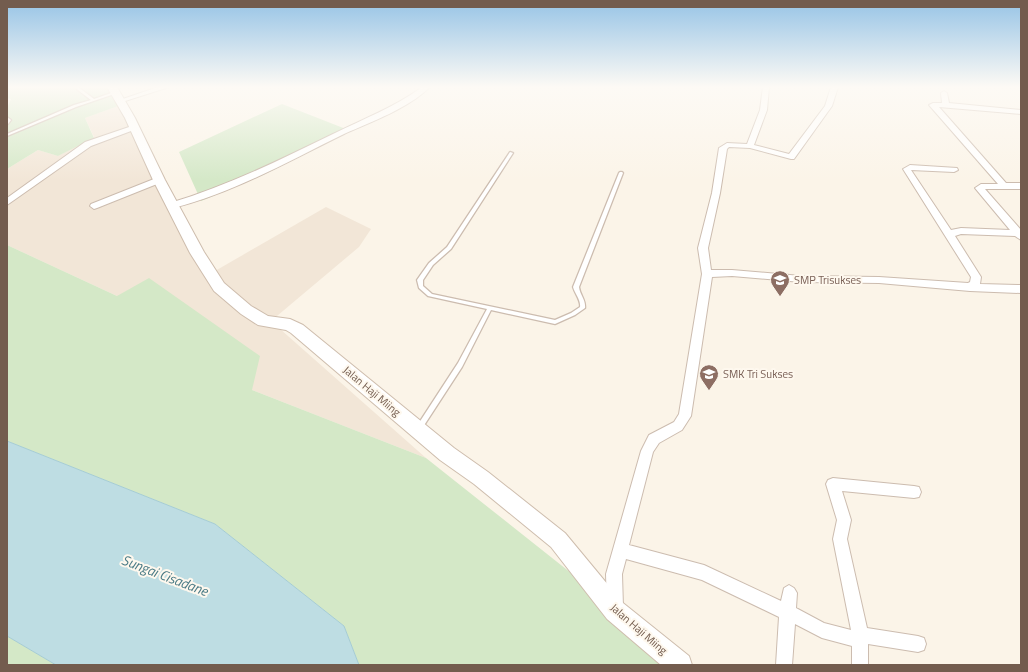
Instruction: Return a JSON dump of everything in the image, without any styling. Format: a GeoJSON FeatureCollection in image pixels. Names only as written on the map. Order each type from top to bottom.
{"type":"FeatureCollection","features":[{"type":"Feature","properties":{"kind":"main road","name":"Jalan Haji Miing"},"geometry":{"type":"LineString","coordinates":[[130,118],[159,180],[197,253],[219,287],[246,310],[264,321],[290,325],[297,328],[447,454],[481,478],[558,540],[615,611],[680,665]]}},
{"type":"Feature","properties":{"kind":"street"},"geometry":{"type":"LineString","coordinates":[[173,205],[208,194],[370,118]]}},
{"type":"Feature","properties":{"kind":"street"},"geometry":{"type":"LineString","coordinates":[[750,146],[760,118]]}},
{"type":"Feature","properties":{"kind":"street"},"geometry":{"type":"LineString","coordinates":[[615,611],[614,574],[647,451],[654,439],[678,426],[685,416],[707,274],[703,248],[716,193],[723,148],[727,145],[750,146],[791,157],[819,118]]}},
{"type":"Feature","properties":{"kind":"street"},"geometry":{"type":"LineString","coordinates":[[944,118],[1004,186]]}},
{"type":"Feature","properties":{"kind":"street"},"geometry":{"type":"LineString","coordinates":[[7,202],[88,144],[135,128]]}},
{"type":"Feature","properties":{"kind":"street"},"geometry":{"type":"LineString","coordinates":[[954,170],[910,167],[907,169],[976,277],[975,284],[970,287]]}},
{"type":"Feature","properties":{"kind":"street"},"geometry":{"type":"LineString","coordinates":[[94,206],[159,180]]}},
{"type":"Feature","properties":{"kind":"street"},"geometry":{"type":"LineString","coordinates":[[1020,234],[978,188],[1021,186]]}},
{"type":"Feature","properties":{"kind":"street"},"geometry":{"type":"LineString","coordinates":[[950,236],[951,233],[960,231],[1020,234]]}},
{"type":"Feature","properties":{"kind":"street"},"geometry":{"type":"LineString","coordinates":[[707,274],[732,273],[801,279],[879,280],[970,287],[1021,289]]}},
{"type":"Feature","properties":{"kind":"street"},"geometry":{"type":"LineString","coordinates":[[860,665],[860,638],[840,539],[844,520],[833,484],[914,492]]}},
{"type":"Feature","properties":{"kind":"street"},"geometry":{"type":"LineString","coordinates":[[621,550],[704,573],[822,630],[860,638],[918,644]]}},
{"type":"Feature","properties":{"kind":"street"},"geometry":{"type":"LineString","coordinates":[[784,665],[789,593]]}},
{"type":"Feature","properties":{"kind":"lane"},"geometry":{"type":"LineString","coordinates":[[7,135],[46,118]]}},
{"type":"Feature","properties":{"kind":"lane"},"geometry":{"type":"LineString","coordinates":[[511,153],[449,248],[431,264],[420,280],[421,287],[430,294],[555,322],[573,314],[582,308],[583,303],[576,287],[621,173]]}},
{"type":"Feature","properties":{"kind":"lane"},"geometry":{"type":"LineString","coordinates":[[418,430],[460,365],[490,308]]}},
{"type":"Feature","properties":{"kind":"shaded area"},"geometry":{"type":"Polygon","coordinates":[[[85,118],[127,118],[188,247],[215,271],[326,207],[371,229],[359,247],[271,321],[426,458],[252,390],[117,296],[7,245],[7,169],[38,150],[58,156],[94,137],[85,118]]]}},
{"type":"Feature","properties":{"kind":"green space"},"geometry":{"type":"Polygon","coordinates":[[[7,118],[85,118],[94,138],[58,156],[38,150],[7,169],[7,118]]]}},
{"type":"Feature","properties":{"kind":"green space"},"geometry":{"type":"Polygon","coordinates":[[[251,118],[319,118],[351,131],[263,175],[201,201],[179,152],[251,118]]]}},
{"type":"Feature","properties":{"kind":"green space"},"geometry":{"type":"Polygon","coordinates":[[[7,245],[117,296],[149,278],[260,356],[252,390],[426,458],[687,665],[359,665],[344,626],[215,524],[7,441],[7,245]]]}},
{"type":"Feature","properties":{"kind":"green space"},"geometry":{"type":"Polygon","coordinates":[[[7,636],[56,665],[7,665],[7,636]]]}},
{"type":"Feature","properties":{"kind":"water","name":"Sungai Cisadane"},"geometry":{"type":"Polygon","coordinates":[[[7,441],[215,524],[344,626],[359,665],[56,665],[7,636],[7,441]]]}},
{"type":"Feature","properties":{"kind":"place","name":"SMP Trisukses"},"geometry":{"type":"Point","coordinates":[780,297]}},
{"type":"Feature","properties":{"kind":"place","name":"SMK Tri Sukses"},"geometry":{"type":"Point","coordinates":[709,391]}}]}
